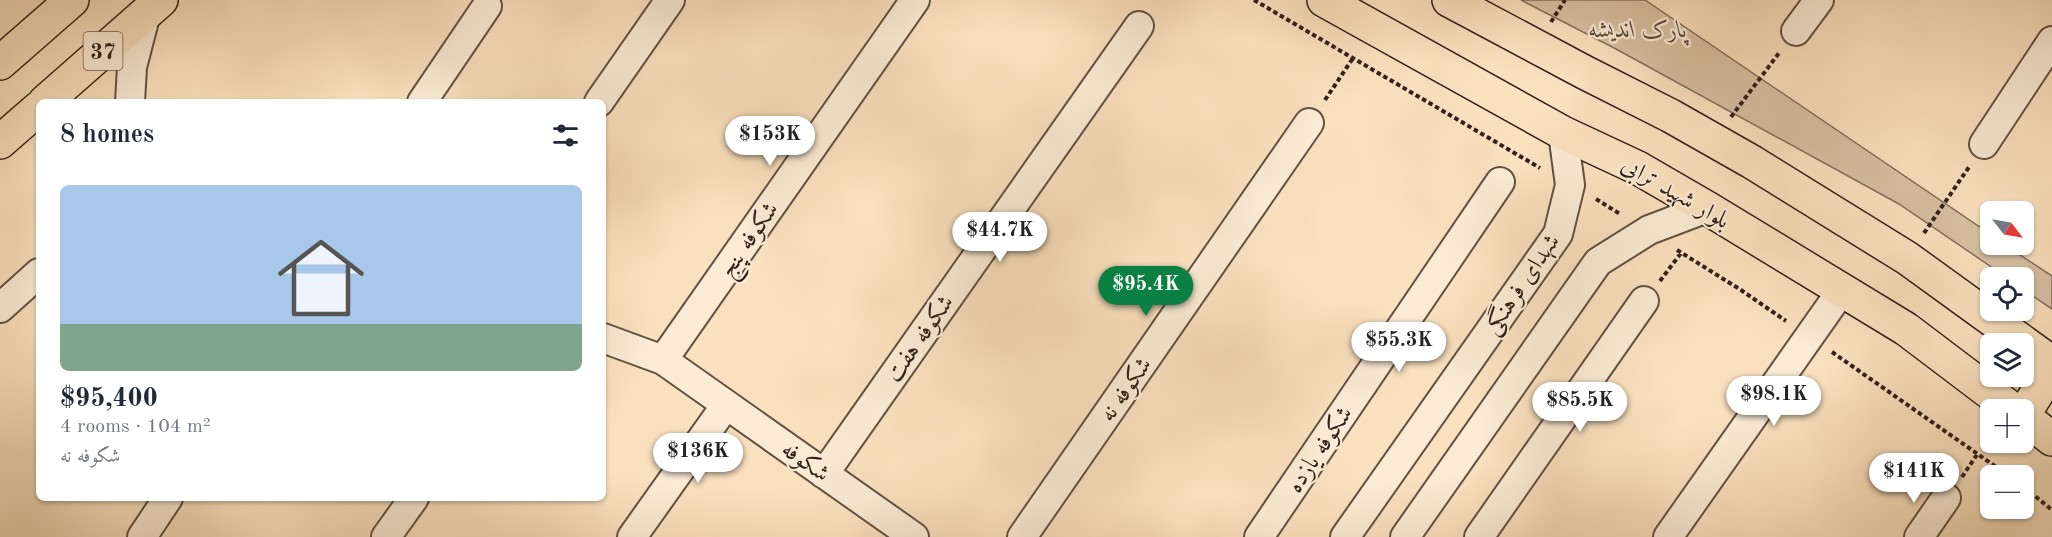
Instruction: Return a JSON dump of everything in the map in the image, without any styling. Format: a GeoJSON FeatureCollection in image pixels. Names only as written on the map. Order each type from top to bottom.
{"type":"FeatureCollection","features":[{"type":"Feature","properties":{"kind":"main road","name":"37"},"geometry":{"type":"LineString","coordinates":[[0,63],[72,0]]}},
{"type":"Feature","properties":{"kind":"main road","name":"بلوار شهید ترابی"},"geometry":{"type":"LineString","coordinates":[[1324,0],[1563,133],[1638,168],[1707,208],[1906,329],[1998,399]]}},
{"type":"Feature","properties":{"kind":"main road"},"geometry":{"type":"LineString","coordinates":[[1449,0],[1671,116],[1752,162],[1907,258],[2052,363]]}},
{"type":"Feature","properties":{"kind":"main road","name":"37"},"geometry":{"type":"LineString","coordinates":[[48,99],[153,6]]}},
{"type":"Feature","properties":{"kind":"main road"},"geometry":{"type":"LineString","coordinates":[[0,142],[36,111]]}},
{"type":"Feature","properties":{"kind":"main road"},"geometry":{"type":"LineString","coordinates":[[2034,399],[2052,369]]}},
{"type":"Feature","properties":{"kind":"main road"},"geometry":{"type":"LineString","coordinates":[[2034,424],[2052,439]]}},
{"type":"Feature","properties":{"kind":"street"},"geometry":{"type":"LineString","coordinates":[[601,99],[670,0]]}},
{"type":"Feature","properties":{"kind":"street","name":"شکوفه پنج"},"geometry":{"type":"LineString","coordinates":[[663,360],[915,0]]}},
{"type":"Feature","properties":{"kind":"street"},"geometry":{"type":"LineString","coordinates":[[1796,31],[1819,0]]}},
{"type":"Feature","properties":{"kind":"street"},"geometry":{"type":"LineString","coordinates":[[130,99],[132,67],[153,6]]}},
{"type":"Feature","properties":{"kind":"street"},"geometry":{"type":"LineString","coordinates":[[424,99],[487,6]]}},
{"type":"Feature","properties":{"kind":"street","name":"شکوفه هفت"},"geometry":{"type":"LineString","coordinates":[[824,474],[1139,26]]}},
{"type":"Feature","properties":{"kind":"street"},"geometry":{"type":"LineString","coordinates":[[1984,144],[2052,41]]}},
{"type":"Feature","properties":{"kind":"street","name":"شکوفه نه"},"geometry":{"type":"LineString","coordinates":[[1022,537],[1309,123]]}},
{"type":"Feature","properties":{"kind":"street","name":"شهدای فرهنگی"},"geometry":{"type":"LineString","coordinates":[[1345,537],[1558,234],[1570,185],[1563,133]]}},
{"type":"Feature","properties":{"kind":"street","name":"شکوفه یازده"},"geometry":{"type":"LineString","coordinates":[[1259,537],[1500,182]]}},
{"type":"Feature","properties":{"kind":"street","name":"شهدای فرهنگی"},"geometry":{"type":"LineString","coordinates":[[1405,537],[1598,262],[1649,230],[1707,208]]}},
{"type":"Feature","properties":{"kind":"street"},"geometry":{"type":"LineString","coordinates":[[0,308],[36,276]]}},
{"type":"Feature","properties":{"kind":"street"},"geometry":{"type":"LineString","coordinates":[[1668,537],[1842,290]]}},
{"type":"Feature","properties":{"kind":"street"},"geometry":{"type":"LineString","coordinates":[[1479,537],[1644,302]]}},
{"type":"Feature","properties":{"kind":"street","name":"شکوفه"},"geometry":{"type":"LineString","coordinates":[[606,339],[663,360],[824,474],[880,527],[914,537]]}},
{"type":"Feature","properties":{"kind":"street"},"geometry":{"type":"LineString","coordinates":[[632,537],[726,405]]}},
{"type":"Feature","properties":{"kind":"street"},"geometry":{"type":"LineString","coordinates":[[1919,537],[1947,498]]}},
{"type":"Feature","properties":{"kind":"street"},"geometry":{"type":"LineString","coordinates":[[142,537],[166,501]]}},
{"type":"Feature","properties":{"kind":"street"},"geometry":{"type":"LineString","coordinates":[[386,537],[412,501]]}},
{"type":"Feature","properties":{"kind":"path"},"geometry":{"type":"LineString","coordinates":[[1713,140],[1796,31]]}},
{"type":"Feature","properties":{"kind":"path"},"geometry":{"type":"LineString","coordinates":[[1309,123],[1353,58]]}},
{"type":"Feature","properties":{"kind":"path"},"geometry":{"type":"LineString","coordinates":[[1907,258],[1984,144]]}},
{"type":"Feature","properties":{"kind":"path"},"geometry":{"type":"LineString","coordinates":[[2034,495],[2052,510]]}},
{"type":"Feature","properties":{"kind":"green space","name":"پارک اندیشه"},"geometry":{"type":"Polygon","coordinates":[[[1521,0],[1645,0],[1980,227],[1980,255],[2020,255],[2052,276],[2052,309],[2034,297],[2034,267],[1991,267],[1899,204],[1616,49],[1521,0]]]}}]}
